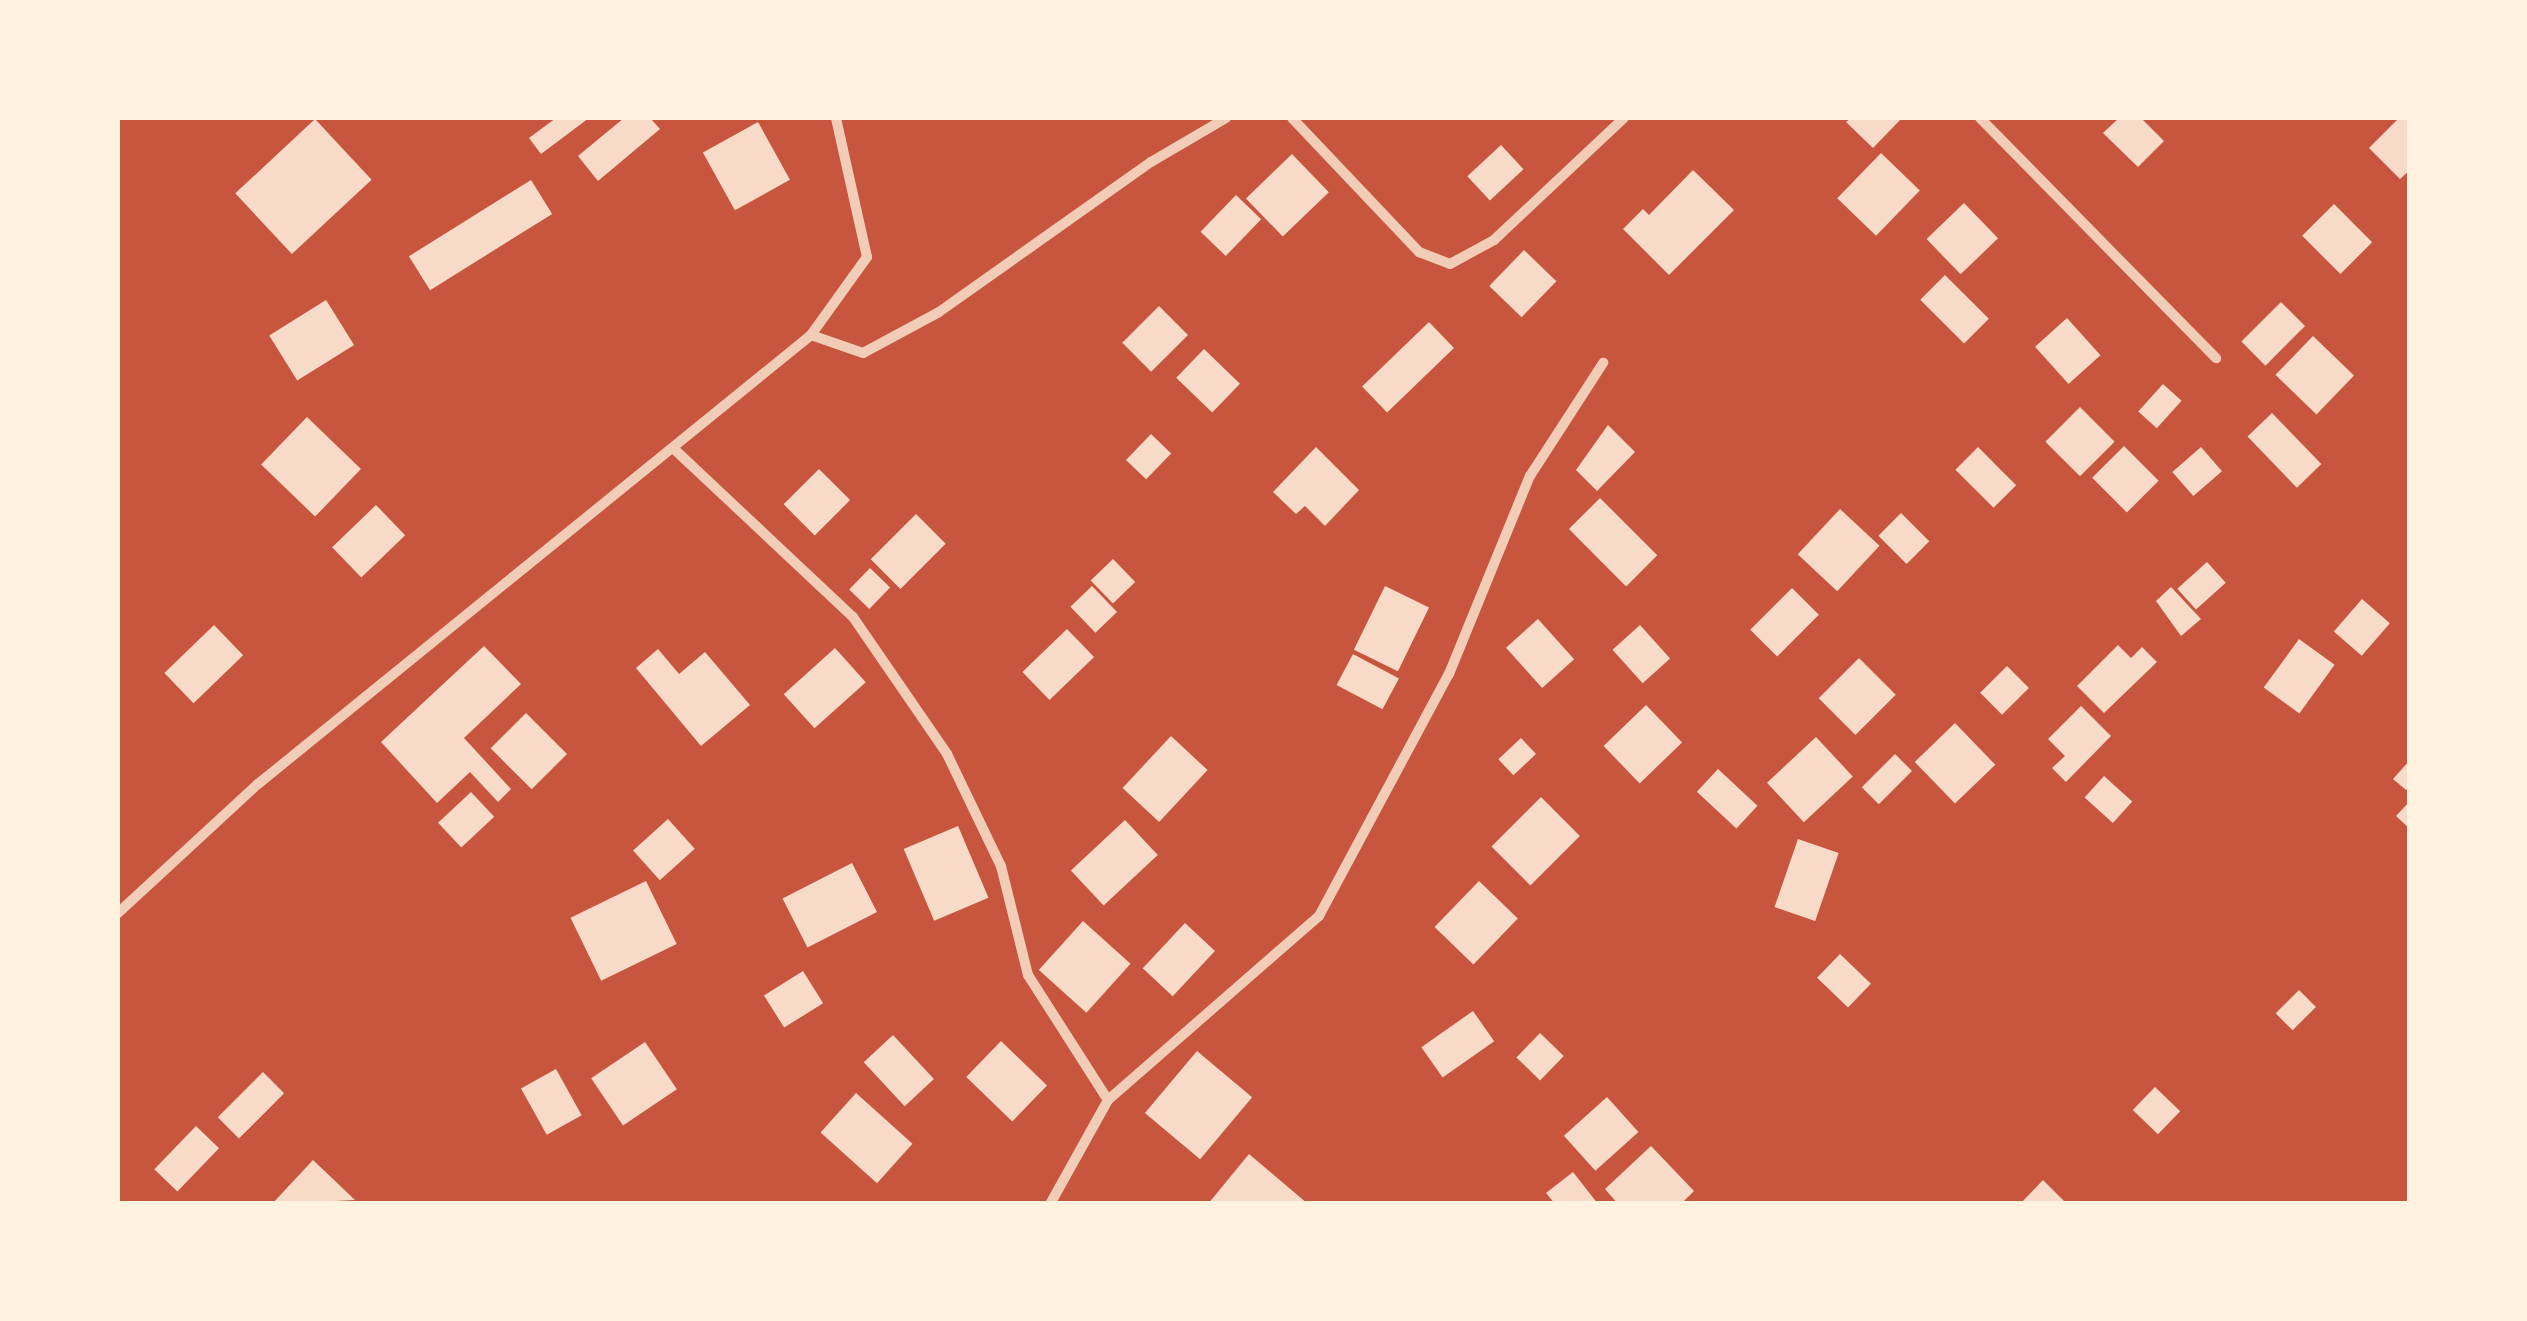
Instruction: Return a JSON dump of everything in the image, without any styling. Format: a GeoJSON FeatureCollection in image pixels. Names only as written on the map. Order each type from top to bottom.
{"type":"FeatureCollection","features":[{"type":"Feature","properties":{"kind":"street"},"geometry":{"type":"LineString","coordinates":[[118,913],[258,784],[810,335],[867,257],[836,118]]}},
{"type":"Feature","properties":{"kind":"street"},"geometry":{"type":"LineString","coordinates":[[810,335],[863,353],[939,312],[1151,162],[1226,118]]}},
{"type":"Feature","properties":{"kind":"street"},"geometry":{"type":"LineString","coordinates":[[1292,118],[1419,252],[1450,264],[1494,240],[1624,118]]}},
{"type":"Feature","properties":{"kind":"street"},"geometry":{"type":"LineString","coordinates":[[1980,118],[2216,358]]}},
{"type":"Feature","properties":{"kind":"street"},"geometry":{"type":"LineString","coordinates":[[1050,1204],[1108,1100],[1319,916],[1449,674],[1530,476],[1603,363]]}},
{"type":"Feature","properties":{"kind":"street"},"geometry":{"type":"LineString","coordinates":[[673,448],[853,617],[948,754],[1001,866],[1028,976],[1108,1100]]}},
{"type":"Feature","properties":{"kind":"building"},"geometry":{"type":"Polygon","coordinates":[[[556,118],[589,118],[541,154],[529,138],[556,118]]]}},
{"type":"Feature","properties":{"kind":"building"},"geometry":{"type":"Polygon","coordinates":[[[624,118],[650,118],[660,129],[598,181],[578,156],[624,118]]]}},
{"type":"Feature","properties":{"kind":"building"},"geometry":{"type":"Polygon","coordinates":[[[1851,118],[1902,118],[1873,148],[1846,122],[1851,118]]]}},
{"type":"Feature","properties":{"kind":"building"},"geometry":{"type":"Polygon","coordinates":[[[2119,118],[2141,118],[2164,141],[2138,167],[2103,133],[2119,118]]]}},
{"type":"Feature","properties":{"kind":"building"},"geometry":{"type":"Polygon","coordinates":[[[2399,118],[2410,118],[2410,170],[2400,179],[2369,148],[2399,118]]]}},
{"type":"Feature","properties":{"kind":"building"},"geometry":{"type":"Polygon","coordinates":[[[315,119],[372,180],[292,254],[235,193],[315,119]]]}},
{"type":"Feature","properties":{"kind":"building"},"geometry":{"type":"Polygon","coordinates":[[[758,122],[790,180],[735,210],[703,153],[758,122]]]}},
{"type":"Feature","properties":{"kind":"building"},"geometry":{"type":"Polygon","coordinates":[[[1501,145],[1524,169],[1490,201],[1467,176],[1501,145]]]}},
{"type":"Feature","properties":{"kind":"building"},"geometry":{"type":"Polygon","coordinates":[[[1881,153],[1920,191],[1876,236],[1837,198],[1881,153]]]}},
{"type":"Feature","properties":{"kind":"building"},"geometry":{"type":"Polygon","coordinates":[[[1292,154],[1329,192],[1283,237],[1246,198],[1292,154]]]}},
{"type":"Feature","properties":{"kind":"building"},"geometry":{"type":"Polygon","coordinates":[[[1693,170],[1734,210],[1669,275],[1623,229],[1643,209],[1649,215],[1693,170]]]}},
{"type":"Feature","properties":{"kind":"building"},"geometry":{"type":"Polygon","coordinates":[[[531,180],[552,214],[430,290],[409,256],[531,180]]]}},
{"type":"Feature","properties":{"kind":"building"},"geometry":{"type":"Polygon","coordinates":[[[1236,195],[1261,219],[1226,256],[1201,232],[1236,195]]]}},
{"type":"Feature","properties":{"kind":"building"},"geometry":{"type":"Polygon","coordinates":[[[1964,203],[1998,238],[1961,274],[1927,239],[1964,203]]]}},
{"type":"Feature","properties":{"kind":"building"},"geometry":{"type":"Polygon","coordinates":[[[2334,204],[2372,242],[2340,274],[2302,236],[2334,204]]]}},
{"type":"Feature","properties":{"kind":"building"},"geometry":{"type":"Polygon","coordinates":[[[1524,250],[1556,281],[1522,317],[1489,286],[1524,250]]]}},
{"type":"Feature","properties":{"kind":"building"},"geometry":{"type":"Polygon","coordinates":[[[1945,275],[1989,319],[1964,344],[1920,300],[1945,275]]]}},
{"type":"Feature","properties":{"kind":"building"},"geometry":{"type":"Polygon","coordinates":[[[326,300],[354,345],[297,380],[269,336],[326,300]]]}},
{"type":"Feature","properties":{"kind":"building"},"geometry":{"type":"Polygon","coordinates":[[[2281,302],[2305,326],[2265,366],[2241,342],[2281,302]]]}},
{"type":"Feature","properties":{"kind":"building"},"geometry":{"type":"Polygon","coordinates":[[[1159,306],[1188,335],[1151,372],[1122,343],[1159,306]]]}},
{"type":"Feature","properties":{"kind":"building"},"geometry":{"type":"Polygon","coordinates":[[[2067,318],[2100,355],[2069,384],[2035,347],[2067,318]]]}},
{"type":"Feature","properties":{"kind":"building"},"geometry":{"type":"Polygon","coordinates":[[[1429,322],[1454,348],[1387,412],[1362,387],[1429,322]]]}},
{"type":"Feature","properties":{"kind":"building"},"geometry":{"type":"Polygon","coordinates":[[[2313,336],[2354,376],[2316,414],[2275,375],[2313,336]]]}},
{"type":"Feature","properties":{"kind":"building"},"geometry":{"type":"Polygon","coordinates":[[[1204,349],[1240,384],[1212,413],[1176,378],[1204,349]]]}},
{"type":"Feature","properties":{"kind":"building"},"geometry":{"type":"Polygon","coordinates":[[[2163,384],[2182,401],[2157,428],[2138,411],[2163,384]]]}},
{"type":"Feature","properties":{"kind":"building"},"geometry":{"type":"Polygon","coordinates":[[[2080,407],[2115,442],[2080,476],[2045,442],[2080,407]]]}},
{"type":"Feature","properties":{"kind":"building"},"geometry":{"type":"Polygon","coordinates":[[[2272,413],[2321,464],[2297,488],[2248,437],[2272,413]]]}},
{"type":"Feature","properties":{"kind":"building"},"geometry":{"type":"Polygon","coordinates":[[[307,417],[361,469],[315,517],[261,464],[307,417]]]}},
{"type":"Feature","properties":{"kind":"building"},"geometry":{"type":"Polygon","coordinates":[[[1608,425],[1635,452],[1597,491],[1576,470],[1608,425]]]}},
{"type":"Feature","properties":{"kind":"building"},"geometry":{"type":"Polygon","coordinates":[[[1151,434],[1171,453],[1146,479],[1126,460],[1151,434]]]}},
{"type":"Feature","properties":{"kind":"building"},"geometry":{"type":"Polygon","coordinates":[[[2124,446],[2159,481],[2127,512],[2092,478],[2124,446]]]}},
{"type":"Feature","properties":{"kind":"building"},"geometry":{"type":"Polygon","coordinates":[[[1316,447],[1359,490],[1325,526],[1305,506],[1296,514],[1273,492],[1316,447]]]}},
{"type":"Feature","properties":{"kind":"building"},"geometry":{"type":"Polygon","coordinates":[[[1978,447],[2016,485],[1994,508],[1955,470],[1978,447]]]}},
{"type":"Feature","properties":{"kind":"building"},"geometry":{"type":"Polygon","coordinates":[[[2201,447],[2222,471],[2193,496],[2172,472],[2201,447]]]}},
{"type":"Feature","properties":{"kind":"building"},"geometry":{"type":"Polygon","coordinates":[[[819,469],[850,500],[815,535],[784,504],[819,469]]]}},
{"type":"Feature","properties":{"kind":"building"},"geometry":{"type":"Polygon","coordinates":[[[1600,498],[1657,555],[1626,586],[1569,529],[1600,498]]]}},
{"type":"Feature","properties":{"kind":"building"},"geometry":{"type":"Polygon","coordinates":[[[376,505],[405,535],[361,578],[332,547],[376,505]]]}},
{"type":"Feature","properties":{"kind":"building"},"geometry":{"type":"Polygon","coordinates":[[[1840,509],[1879,546],[1837,591],[1798,554],[1840,509]]]}},
{"type":"Feature","properties":{"kind":"building"},"geometry":{"type":"Polygon","coordinates":[[[1901,513],[1929,541],[1907,564],[1878,536],[1901,513]]]}},
{"type":"Feature","properties":{"kind":"building"},"geometry":{"type":"Polygon","coordinates":[[[916,514],[946,544],[900,589],[871,559],[916,514]]]}},
{"type":"Feature","properties":{"kind":"building"},"geometry":{"type":"Polygon","coordinates":[[[1113,559],[1135,582],[1113,604],[1091,581],[1113,559]]]}},
{"type":"Feature","properties":{"kind":"building"},"geometry":{"type":"Polygon","coordinates":[[[2207,562],[2226,583],[2196,610],[2177,589],[2207,562]]]}},
{"type":"Feature","properties":{"kind":"building"},"geometry":{"type":"Polygon","coordinates":[[[870,568],[890,587],[869,609],[849,590],[870,568]]]}},
{"type":"Feature","properties":{"kind":"building"},"geometry":{"type":"Polygon","coordinates":[[[1092,586],[1117,612],[1095,633],[1070,607],[1092,586]]]}},
{"type":"Feature","properties":{"kind":"building"},"geometry":{"type":"Polygon","coordinates":[[[1385,586],[1429,607],[1398,671],[1354,650],[1385,586]]]}},
{"type":"Feature","properties":{"kind":"building"},"geometry":{"type":"Polygon","coordinates":[[[2171,587],[2201,619],[2181,636],[2156,601],[2171,587]]]}},
{"type":"Feature","properties":{"kind":"building"},"geometry":{"type":"Polygon","coordinates":[[[1792,588],[1819,615],[1777,657],[1750,630],[1792,588]]]}},
{"type":"Feature","properties":{"kind":"building"},"geometry":{"type":"Polygon","coordinates":[[[2362,599],[2390,623],[2362,656],[2334,631],[2362,599]]]}},
{"type":"Feature","properties":{"kind":"building"},"geometry":{"type":"Polygon","coordinates":[[[1538,619],[1574,659],[1542,688],[1506,648],[1538,619]]]}},
{"type":"Feature","properties":{"kind":"building"},"geometry":{"type":"Polygon","coordinates":[[[214,625],[243,655],[194,703],[164,673],[214,625]]]}},
{"type":"Feature","properties":{"kind":"building"},"geometry":{"type":"Polygon","coordinates":[[[1640,625],[1670,658],[1643,683],[1613,650],[1640,625]]]}},
{"type":"Feature","properties":{"kind":"building"},"geometry":{"type":"Polygon","coordinates":[[[1067,629],[1094,657],[1049,700],[1022,672],[1067,629]]]}},
{"type":"Feature","properties":{"kind":"building"},"geometry":{"type":"Polygon","coordinates":[[[2299,639],[2335,665],[2299,713],[2264,688],[2299,639]]]}},
{"type":"Feature","properties":{"kind":"building"},"geometry":{"type":"Polygon","coordinates":[[[2118,645],[2131,658],[2142,647],[2157,662],[2104,713],[2077,686],[2118,645]]]}},
{"type":"Feature","properties":{"kind":"building"},"geometry":{"type":"Polygon","coordinates":[[[484,646],[521,684],[464,738],[511,789],[498,802],[470,772],[437,803],[381,742],[484,646]]]}},
{"type":"Feature","properties":{"kind":"building"},"geometry":{"type":"Polygon","coordinates":[[[835,648],[866,682],[815,728],[784,694],[835,648]]]}},
{"type":"Feature","properties":{"kind":"building"},"geometry":{"type":"Polygon","coordinates":[[[658,649],[679,674],[705,652],[750,705],[701,746],[636,668],[658,649]]]}},
{"type":"Feature","properties":{"kind":"building"},"geometry":{"type":"Polygon","coordinates":[[[1353,654],[1399,678],[1382,709],[1337,685],[1353,654]]]}},
{"type":"Feature","properties":{"kind":"building"},"geometry":{"type":"Polygon","coordinates":[[[1859,658],[1896,695],[1855,735],[1819,698],[1859,658]]]}},
{"type":"Feature","properties":{"kind":"building"},"geometry":{"type":"Polygon","coordinates":[[[2007,666],[2029,688],[2002,715],[1980,693],[2007,666]]]}},
{"type":"Feature","properties":{"kind":"building"},"geometry":{"type":"Polygon","coordinates":[[[1646,705],[1682,742],[1640,783],[1604,746],[1646,705]]]}},
{"type":"Feature","properties":{"kind":"building"},"geometry":{"type":"Polygon","coordinates":[[[2081,706],[2111,736],[2066,782],[2052,768],[2065,756],[2048,739],[2081,706]]]}},
{"type":"Feature","properties":{"kind":"building"},"geometry":{"type":"Polygon","coordinates":[[[526,713],[567,754],[532,789],[491,748],[526,713]]]}},
{"type":"Feature","properties":{"kind":"building"},"geometry":{"type":"Polygon","coordinates":[[[1955,723],[1995,765],[1955,804],[1915,762],[1955,723]]]}},
{"type":"Feature","properties":{"kind":"building"},"geometry":{"type":"Polygon","coordinates":[[[1171,736],[1208,770],[1159,822],[1123,788],[1171,736]]]}},
{"type":"Feature","properties":{"kind":"building"},"geometry":{"type":"Polygon","coordinates":[[[1816,737],[1853,776],[1804,822],[1767,783],[1816,737]]]}},
{"type":"Feature","properties":{"kind":"building"},"geometry":{"type":"Polygon","coordinates":[[[1521,738],[1536,754],[1513,775],[1498,759],[1521,738]]]}},
{"type":"Feature","properties":{"kind":"building"},"geometry":{"type":"Polygon","coordinates":[[[1895,754],[1912,771],[1879,804],[1862,787],[1895,754]]]}},
{"type":"Feature","properties":{"kind":"building"},"geometry":{"type":"Polygon","coordinates":[[[2410,760],[2410,787],[2406,790],[2393,779],[2410,760]]]}},
{"type":"Feature","properties":{"kind":"building"},"geometry":{"type":"Polygon","coordinates":[[[1718,769],[1757,806],[1736,828],[1697,792],[1718,769]]]}},
{"type":"Feature","properties":{"kind":"building"},"geometry":{"type":"Polygon","coordinates":[[[2104,776],[2132,801],[2113,823],[2085,798],[2104,776]]]}},
{"type":"Feature","properties":{"kind":"building"},"geometry":{"type":"Polygon","coordinates":[[[471,792],[494,817],[461,848],[438,823],[471,792]]]}},
{"type":"Feature","properties":{"kind":"building"},"geometry":{"type":"Polygon","coordinates":[[[1541,797],[1580,836],[1530,885],[1492,846],[1541,797]]]}},
{"type":"Feature","properties":{"kind":"building"},"geometry":{"type":"Polygon","coordinates":[[[2410,801],[2410,829],[2396,816],[2410,801]]]}},
{"type":"Feature","properties":{"kind":"building"},"geometry":{"type":"Polygon","coordinates":[[[668,819],[695,849],[660,880],[633,850],[668,819]]]}},
{"type":"Feature","properties":{"kind":"building"},"geometry":{"type":"Polygon","coordinates":[[[1125,820],[1158,855],[1104,906],[1071,870],[1125,820]]]}},
{"type":"Feature","properties":{"kind":"building"},"geometry":{"type":"Polygon","coordinates":[[[958,826],[988,898],[934,921],[904,849],[958,826]]]}},
{"type":"Feature","properties":{"kind":"building"},"geometry":{"type":"Polygon","coordinates":[[[1798,839],[1839,853],[1815,921],[1775,907],[1798,839]]]}},
{"type":"Feature","properties":{"kind":"building"},"geometry":{"type":"Polygon","coordinates":[[[852,863],[877,912],[807,947],[783,898],[852,863]]]}},
{"type":"Feature","properties":{"kind":"building"},"geometry":{"type":"Polygon","coordinates":[[[646,881],[677,944],[601,981],[571,918],[646,881]]]}},
{"type":"Feature","properties":{"kind":"building"},"geometry":{"type":"Polygon","coordinates":[[[1479,881],[1518,919],[1473,965],[1435,927],[1479,881]]]}},
{"type":"Feature","properties":{"kind":"building"},"geometry":{"type":"Polygon","coordinates":[[[1083,921],[1131,964],[1086,1013],[1039,970],[1083,921]]]}},
{"type":"Feature","properties":{"kind":"building"},"geometry":{"type":"Polygon","coordinates":[[[1185,923],[1215,951],[1173,996],[1143,968],[1185,923]]]}},
{"type":"Feature","properties":{"kind":"building"},"geometry":{"type":"Polygon","coordinates":[[[1840,954],[1871,984],[1848,1008],[1817,978],[1840,954]]]}},
{"type":"Feature","properties":{"kind":"building"},"geometry":{"type":"Polygon","coordinates":[[[803,971],[823,1003],[784,1028],[764,995],[803,971]]]}},
{"type":"Feature","properties":{"kind":"building"},"geometry":{"type":"Polygon","coordinates":[[[2299,990],[2316,1007],[2293,1030],[2276,1013],[2299,990]]]}},
{"type":"Feature","properties":{"kind":"building"},"geometry":{"type":"Polygon","coordinates":[[[1473,1011],[1494,1041],[1443,1077],[1421,1047],[1473,1011]]]}},
{"type":"Feature","properties":{"kind":"building"},"geometry":{"type":"Polygon","coordinates":[[[1540,1033],[1564,1056],[1540,1080],[1516,1057],[1540,1033]]]}},
{"type":"Feature","properties":{"kind":"building"},"geometry":{"type":"Polygon","coordinates":[[[893,1035],[934,1079],[905,1106],[864,1062],[893,1035]]]}},
{"type":"Feature","properties":{"kind":"building"},"geometry":{"type":"Polygon","coordinates":[[[1001,1041],[1047,1085],[1012,1121],[966,1077],[1001,1041]]]}},
{"type":"Feature","properties":{"kind":"building"},"geometry":{"type":"Polygon","coordinates":[[[645,1042],[677,1089],[623,1126],[591,1078],[645,1042]]]}},
{"type":"Feature","properties":{"kind":"building"},"geometry":{"type":"Polygon","coordinates":[[[1197,1051],[1252,1097],[1200,1159],[1145,1113],[1197,1051]]]}},
{"type":"Feature","properties":{"kind":"building"},"geometry":{"type":"Polygon","coordinates":[[[556,1069],[582,1115],[547,1135],[521,1088],[556,1069]]]}},
{"type":"Feature","properties":{"kind":"building"},"geometry":{"type":"Polygon","coordinates":[[[263,1072],[284,1093],[239,1138],[218,1117],[263,1072]]]}},
{"type":"Feature","properties":{"kind":"building"},"geometry":{"type":"Polygon","coordinates":[[[2155,1087],[2180,1111],[2158,1134],[2133,1110],[2155,1087]]]}},
{"type":"Feature","properties":{"kind":"building"},"geometry":{"type":"Polygon","coordinates":[[[856,1093],[912,1144],[877,1183],[821,1132],[856,1093]]]}},
{"type":"Feature","properties":{"kind":"building"},"geometry":{"type":"Polygon","coordinates":[[[1607,1097],[1638,1132],[1595,1171],[1564,1136],[1607,1097]]]}},
{"type":"Feature","properties":{"kind":"building"},"geometry":{"type":"Polygon","coordinates":[[[196,1126],[219,1148],[177,1191],[154,1169],[196,1126]]]}},
{"type":"Feature","properties":{"kind":"building"},"geometry":{"type":"Polygon","coordinates":[[[1651,1146],[1694,1191],[1681,1204],[1618,1204],[1605,1189],[1651,1146]]]}},
{"type":"Feature","properties":{"kind":"building"},"geometry":{"type":"Polygon","coordinates":[[[1249,1154],[1308,1204],[1208,1204],[1249,1154]]]}},
{"type":"Feature","properties":{"kind":"building"},"geometry":{"type":"Polygon","coordinates":[[[313,1160],[355,1200],[272,1204],[313,1160]]]}},
{"type":"Feature","properties":{"kind":"building"},"geometry":{"type":"Polygon","coordinates":[[[1573,1172],[1598,1204],[1555,1204],[1546,1193],[1573,1172]]]}},
{"type":"Feature","properties":{"kind":"building"},"geometry":{"type":"Polygon","coordinates":[[[2043,1180],[2067,1204],[2020,1204],[2043,1180]]]}}]}
